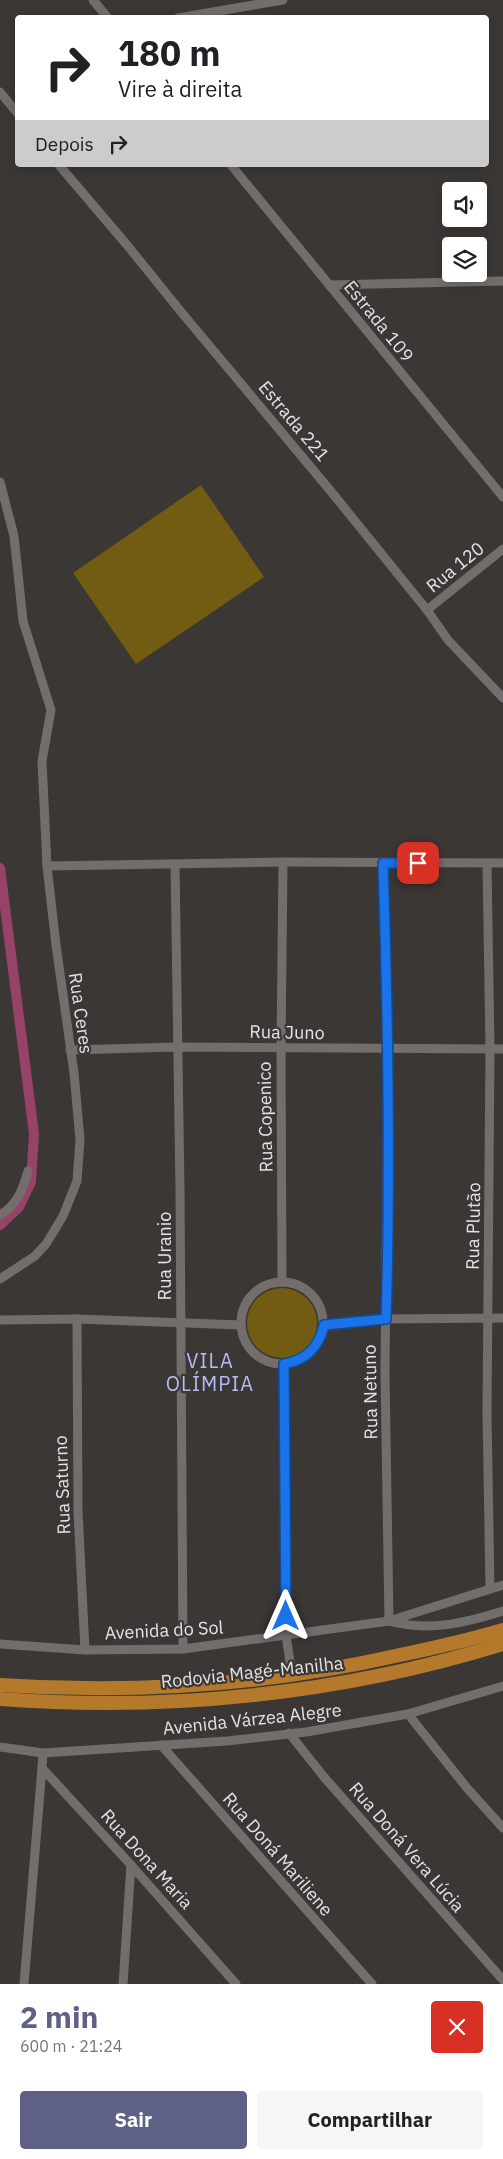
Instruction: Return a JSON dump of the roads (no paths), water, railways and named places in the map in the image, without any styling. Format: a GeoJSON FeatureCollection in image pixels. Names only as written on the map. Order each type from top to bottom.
{"type":"FeatureCollection","features":[{"type":"Feature","properties":{"kind":"highway","name":"Rodovia Magé-Manilha"},"geometry":{"type":"LineString","coordinates":[[0,1686],[91,1689],[216,1685],[292,1676],[394,1657],[503,1630]]}},
{"type":"Feature","properties":{"kind":"highway","name":"Rodovia Magé-Manilha"},"geometry":{"type":"LineString","coordinates":[[0,1700],[92,1704],[161,1702],[254,1695],[369,1677],[444,1661],[503,1644]]}},
{"type":"Feature","properties":{"kind":"street"},"geometry":{"type":"LineString","coordinates":[[93,0],[106,15]]}},
{"type":"Feature","properties":{"kind":"street"},"geometry":{"type":"LineString","coordinates":[[196,15],[283,0]]}},
{"type":"Feature","properties":{"kind":"street"},"geometry":{"type":"LineString","coordinates":[[0,92],[15,110]]}},
{"type":"Feature","properties":{"kind":"street","name":"Estrada 221"},"geometry":{"type":"LineString","coordinates":[[61,167],[128,245],[427,610],[448,640],[503,698]]}},
{"type":"Feature","properties":{"kind":"street","name":"Estrada 109"},"geometry":{"type":"LineString","coordinates":[[233,167],[503,497]]}},
{"type":"Feature","properties":{"kind":"street"},"geometry":{"type":"LineString","coordinates":[[328,285],[503,281]]}},
{"type":"Feature","properties":{"kind":"street","name":"Rua Ceres"},"geometry":{"type":"LineString","coordinates":[[0,482],[14,536],[21,610],[28,638],[50,704],[42,761],[47,866],[80,1140],[76,1181],[63,1216],[46,1244],[35,1256],[0,1279]]}},
{"type":"Feature","properties":{"kind":"street","name":"Rua 120"},"geometry":{"type":"LineString","coordinates":[[427,610],[503,549]]}},
{"type":"Feature","properties":{"kind":"street"},"geometry":{"type":"LineString","coordinates":[[47,866],[283,862],[503,864]]}},
{"type":"Feature","properties":{"kind":"street","name":"Rua Copenico"},"geometry":{"type":"LineString","coordinates":[[282,1282],[281,1048],[283,862]]}},
{"type":"Feature","properties":{"kind":"street","name":"Rua Netuno"},"geometry":{"type":"LineString","coordinates":[[383,863],[388,1048],[388,1263],[386,1319],[390,1621]]}},
{"type":"Feature","properties":{"kind":"street","name":"Rua Plutão"},"geometry":{"type":"LineString","coordinates":[[487,863],[490,1049],[488,1318],[490,1589]]}},
{"type":"Feature","properties":{"kind":"street","name":"Rua Uranio"},"geometry":{"type":"LineString","coordinates":[[175,864],[180,1162],[183,1649]]}},
{"type":"Feature","properties":{"kind":"street","name":"Rua Juno"},"geometry":{"type":"LineString","coordinates":[[70,1050],[177,1047],[503,1049]]}},
{"type":"Feature","properties":{"kind":"street"},"geometry":{"type":"LineString","coordinates":[[0,1215],[14,1204],[28,1171]]}},
{"type":"Feature","properties":{"kind":"street"},"geometry":{"type":"LineString","coordinates":[[282,1282],[294,1282],[310,1292],[321,1307],[324,1325],[318,1344],[311,1352],[294,1362],[284,1364],[268,1362],[254,1353],[244,1340],[241,1325],[242,1310],[250,1297],[260,1289],[282,1282]]}},
{"type":"Feature","properties":{"kind":"street"},"geometry":{"type":"LineString","coordinates":[[324,1325],[386,1319],[503,1318]]}},
{"type":"Feature","properties":{"kind":"street"},"geometry":{"type":"LineString","coordinates":[[0,1320],[77,1319],[241,1325]]}},
{"type":"Feature","properties":{"kind":"street","name":"Rua Saturno"},"geometry":{"type":"LineString","coordinates":[[77,1319],[78,1511],[85,1650]]}},
{"type":"Feature","properties":{"kind":"street"},"geometry":{"type":"LineString","coordinates":[[284,1364],[286,1635],[292,1676]]}},
{"type":"Feature","properties":{"kind":"street","name":"Avenida do Sol"},"geometry":{"type":"LineString","coordinates":[[0,1644],[85,1650],[183,1649],[390,1621],[503,1585]]}},
{"type":"Feature","properties":{"kind":"street"},"geometry":{"type":"LineString","coordinates":[[390,1621],[405,1626],[431,1627],[503,1612]]}},
{"type":"Feature","properties":{"kind":"street","name":"Avenida Várzea Alegre"},"geometry":{"type":"LineString","coordinates":[[0,1746],[43,1753],[228,1741],[357,1724],[408,1714],[503,1686]]}},
{"type":"Feature","properties":{"kind":"street"},"geometry":{"type":"LineString","coordinates":[[408,1714],[436,1750],[503,1828]]}},
{"type":"Feature","properties":{"kind":"street","name":"Rua Doná Vera Lúcia"},"geometry":{"type":"LineString","coordinates":[[288,1733],[324,1777],[503,1980]]}},
{"type":"Feature","properties":{"kind":"street","name":"Rua Doná Mariliene"},"geometry":{"type":"LineString","coordinates":[[161,1745],[372,1984]]}},
{"type":"Feature","properties":{"kind":"street"},"geometry":{"type":"LineString","coordinates":[[24,1984],[43,1753]]}},
{"type":"Feature","properties":{"kind":"street","name":"Rua Dona Maria"},"geometry":{"type":"LineString","coordinates":[[42,1768],[132,1865],[236,1984]]}},
{"type":"Feature","properties":{"kind":"street"},"geometry":{"type":"LineString","coordinates":[[123,1984],[132,1865]]}},
{"type":"Feature","properties":{"kind":"street"},"geometry":{"type":"LineString","coordinates":[[224,1984],[225,1972]]}},
{"type":"Feature","properties":{"kind":"waterway"},"geometry":{"type":"LineString","coordinates":[[0,868],[34,1134],[31,1182],[19,1207],[0,1225]]}},
{"type":"Feature","properties":{"kind":"district","name":"VILA OLÍMPIA"},"geometry":{"type":"Point","coordinates":[210,1372]}}]}
